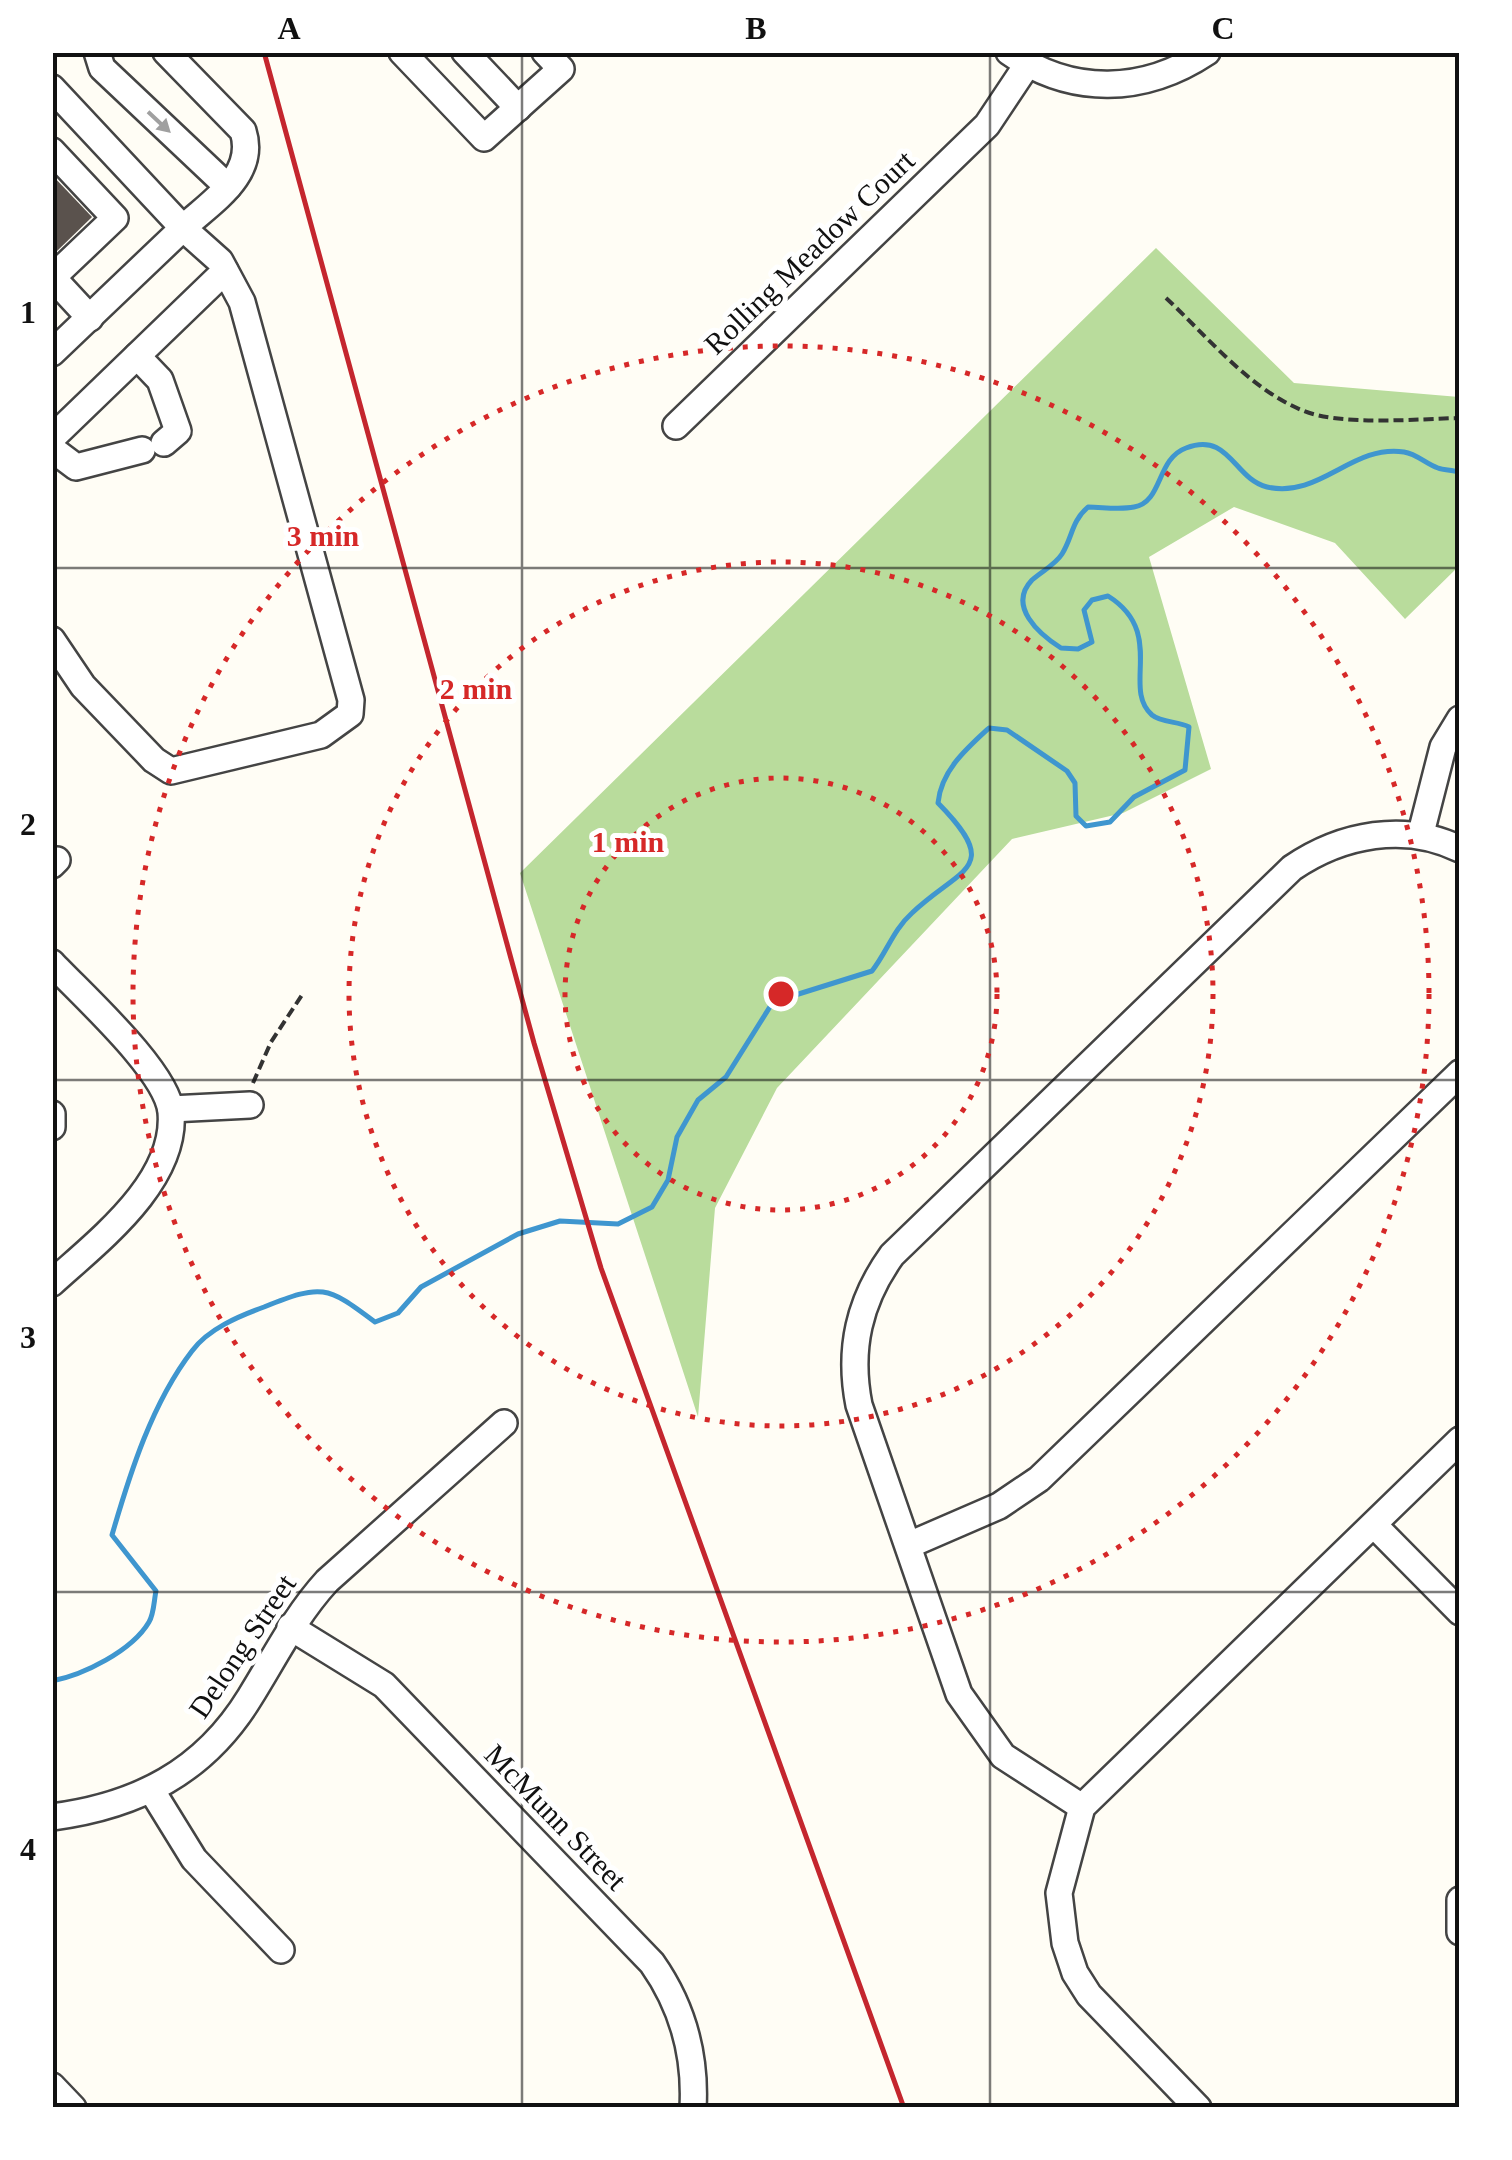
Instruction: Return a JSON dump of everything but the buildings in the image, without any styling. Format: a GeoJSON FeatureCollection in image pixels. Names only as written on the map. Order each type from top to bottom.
{"type":"FeatureCollection","features":[{"type":"Feature","properties":{"kind":"street"},"geometry":{"type":"LineString","coordinates":[[96,52],[102,68],[228,187]]}},
{"type":"Feature","properties":{"kind":"street"},"geometry":{"type":"LineString","coordinates":[[52,354],[228,187],[248,158],[243,131],[166,52]]}},
{"type":"Feature","properties":{"kind":"street"},"geometry":{"type":"LineString","coordinates":[[402,52],[484,138],[561,68],[545,52]]}},
{"type":"Feature","properties":{"kind":"street"},"geometry":{"type":"LineString","coordinates":[[465,52],[518,108]]}},
{"type":"Feature","properties":{"kind":"street"},"geometry":{"type":"LineString","coordinates":[[1018,59],[1054,77],[1108,86],[1159,78],[1207,52]]}},
{"type":"Feature","properties":{"kind":"street","name":"Rolling Meadow Court"},"geometry":{"type":"LineString","coordinates":[[676,426],[987,125],[1018,59]]}},
{"type":"Feature","properties":{"kind":"street"},"geometry":{"type":"LineString","coordinates":[[52,88],[225,271],[242,302],[351,700],[350,714],[321,735],[171,772],[154,760],[83,686],[52,640]]}},
{"type":"Feature","properties":{"kind":"street"},"geometry":{"type":"LineString","coordinates":[[52,151],[115,218],[53,277],[90,318]]}},
{"type":"Feature","properties":{"kind":"street"},"geometry":{"type":"LineString","coordinates":[[52,438],[225,271]]}},
{"type":"Feature","properties":{"kind":"street"},"geometry":{"type":"LineString","coordinates":[[52,449],[76,467],[174,439],[178,431],[166,392],[137,356]]}},
{"type":"Feature","properties":{"kind":"street"},"geometry":{"type":"LineString","coordinates":[[1421,833],[1444,747],[1460,719]]}},
{"type":"Feature","properties":{"kind":"street"},"geometry":{"type":"LineString","coordinates":[[1082,1807],[1026,1774],[980,1728],[959,1694],[859,1405],[853,1372],[855,1339],[872,1283],[892,1255],[1292,868],[1313,854],[1348,841],[1421,833],[1460,850]]}},
{"type":"Feature","properties":{"kind":"street"},"geometry":{"type":"LineString","coordinates":[[52,964],[143,1059],[171,1109],[169,1130],[146,1190],[52,1283]]}},
{"type":"Feature","properties":{"kind":"street"},"geometry":{"type":"LineString","coordinates":[[909,1545],[999,1506],[1039,1479],[1460,1073]]}},
{"type":"Feature","properties":{"kind":"street"},"geometry":{"type":"LineString","coordinates":[[171,1109],[246,1105]]}},
{"type":"Feature","properties":{"kind":"street"},"geometry":{"type":"LineString","coordinates":[[52,1114],[52,1126]]}},
{"type":"Feature","properties":{"kind":"street","name":"Delong Street"},"geometry":{"type":"LineString","coordinates":[[52,1817],[91,1812],[152,1791],[206,1754],[229,1728],[290,1627],[326,1581],[504,1423]]}},
{"type":"Feature","properties":{"kind":"street"},"geometry":{"type":"LineString","coordinates":[[1198,2108],[1089,1995],[1075,1972],[1065,1944],[1060,1893],[1082,1807],[1460,1440]]}},
{"type":"Feature","properties":{"kind":"street"},"geometry":{"type":"LineString","coordinates":[[1374,1525],[1460,1612]]}},
{"type":"Feature","properties":{"kind":"street","name":"McMunn Street"},"geometry":{"type":"LineString","coordinates":[[290,1627],[384,1685],[652,1964],[674,1998],[687,2034],[694,2108]]}},
{"type":"Feature","properties":{"kind":"street"},"geometry":{"type":"LineString","coordinates":[[152,1791],[194,1860],[281,1950]]}},
{"type":"Feature","properties":{"kind":"street"},"geometry":{"type":"LineString","coordinates":[[1460,1900],[1460,1932]]}},
{"type":"Feature","properties":{"kind":"street"},"geometry":{"type":"LineString","coordinates":[[52,2086],[73,2108]]}},
{"type":"Feature","properties":{"kind":"path"},"geometry":{"type":"LineString","coordinates":[[1166,298],[1248,376],[1305,412],[1380,420],[1460,418]]}},
{"type":"Feature","properties":{"kind":"path"},"geometry":{"type":"LineString","coordinates":[[246,1105],[271,1042],[302,995]]}},
{"type":"Feature","properties":{"kind":"green space"},"geometry":{"type":"Polygon","coordinates":[[[1156,248],[1294,383],[1459,397],[1459,566],[1405,619],[1335,543],[1234,507],[1149,557],[1211,769],[1123,813],[1012,839],[777,1088],[715,1208],[698,1417],[520,873],[1156,248]]]}},
{"type":"Feature","properties":{"kind":"waterway"},"geometry":{"type":"LineString","coordinates":[[52,1681],[92,1667],[119,1652],[151,1619],[156,1591],[112,1535],[154,1416],[178,1371],[206,1336],[244,1315],[312,1292],[334,1295],[375,1322],[398,1313],[421,1287],[518,1234],[560,1221],[618,1224],[652,1207],[668,1180],[677,1137],[698,1100],[726,1077],[773,1002],[872,971],[905,920],[968,866],[969,842],[938,803],[949,771],[989,728],[1007,730],[1067,771],[1075,783],[1076,816],[1086,826],[1110,822],[1134,797],[1185,770],[1189,727],[1156,718],[1144,704],[1140,690],[1140,643],[1126,611],[1108,596],[1092,600],[1084,610],[1092,642],[1078,649],[1061,648],[1052,642],[1024,609],[1025,590],[1059,558],[1078,518],[1088,507],[1122,508],[1143,503],[1176,453],[1200,444],[1222,451],[1246,475],[1267,487],[1286,489],[1303,485],[1385,452],[1409,453],[1438,468],[1460,473]]}},
{"type":"Feature","properties":{"kind":"railway"},"geometry":{"type":"LineString","coordinates":[[264,52],[534,1043],[601,1268],[904,2108]]}}]}
